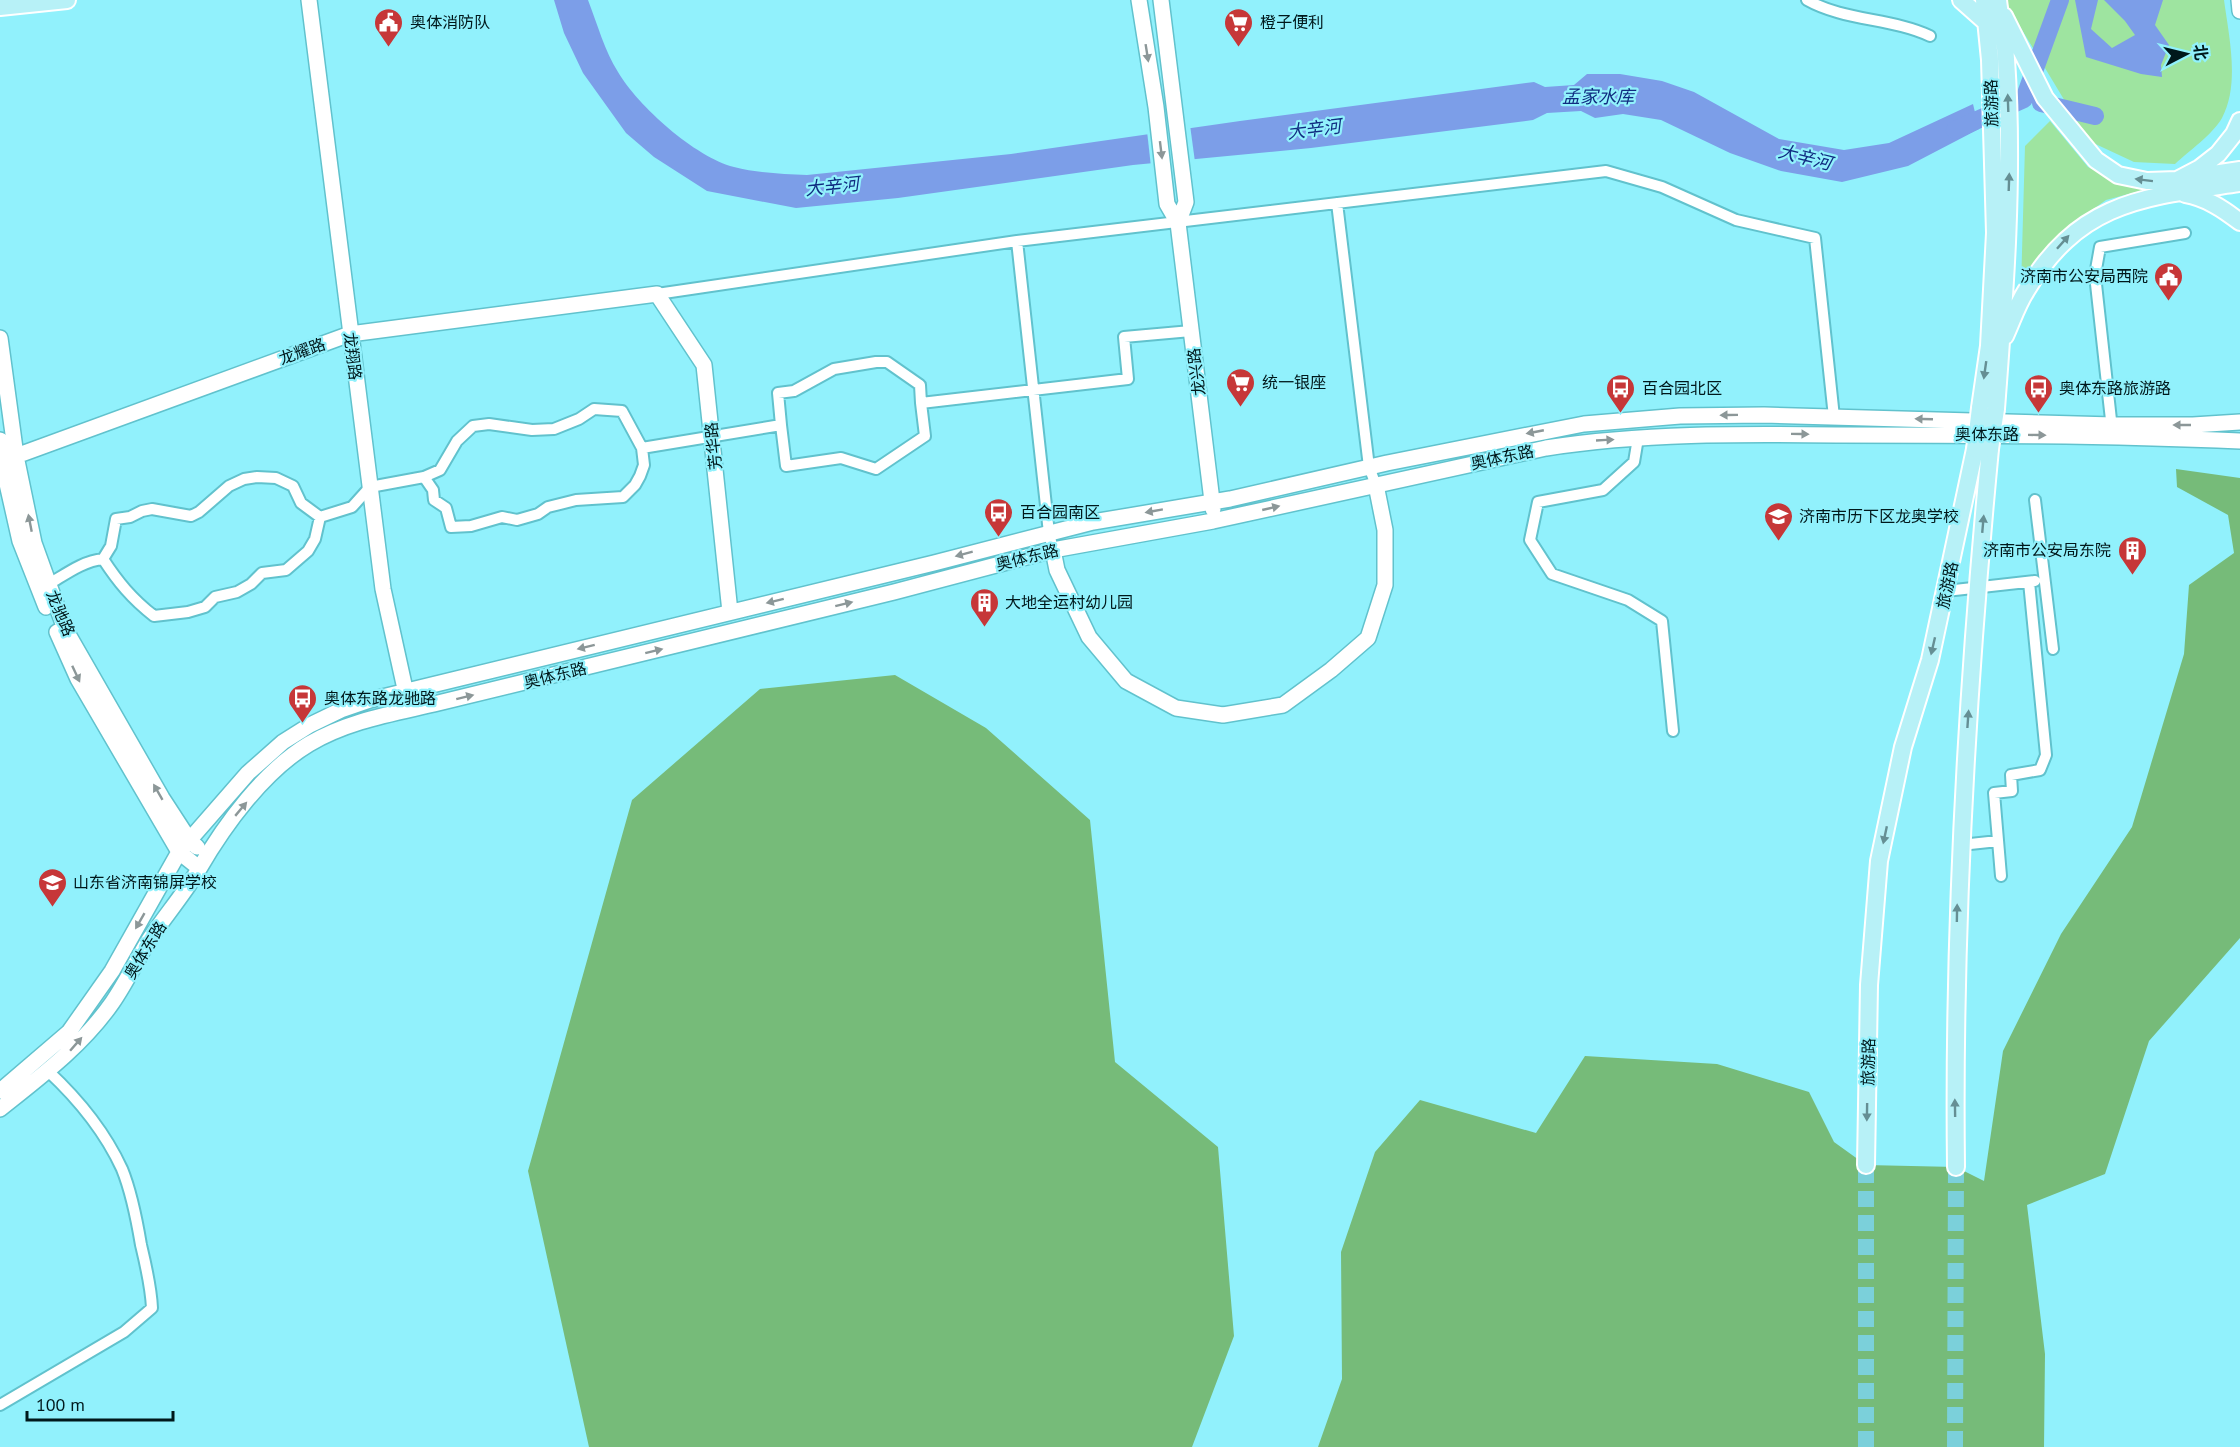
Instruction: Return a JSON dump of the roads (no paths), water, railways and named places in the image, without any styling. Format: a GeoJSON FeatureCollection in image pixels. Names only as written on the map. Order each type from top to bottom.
{"type":"FeatureCollection","features":[{"type":"Feature","properties":{"kind":"main road"},"geometry":{"type":"LineString","coordinates":[[0,7],[67,0]]}},
{"type":"Feature","properties":{"kind":"main road","name":"龙翔路"},"geometry":{"type":"LineString","coordinates":[[309,0],[383,589],[410,710]]}},
{"type":"Feature","properties":{"kind":"main road","name":"龙兴路"},"geometry":{"type":"LineString","coordinates":[[1139,0],[1156,106],[1167,204],[1178,223],[1214,521]]}},
{"type":"Feature","properties":{"kind":"main road","name":"龙兴路"},"geometry":{"type":"LineString","coordinates":[[1161,0],[1186,202],[1178,223]]}},
{"type":"Feature","properties":{"kind":"main road"},"geometry":{"type":"LineString","coordinates":[[1961,0],[1988,24]]}},
{"type":"Feature","properties":{"kind":"main road"},"geometry":{"type":"LineString","coordinates":[[2239,0],[2240,11]]}},
{"type":"Feature","properties":{"kind":"main road"},"geometry":{"type":"LineString","coordinates":[[1994,2],[2025,54],[2045,98],[2096,160],[2118,175],[2176,186],[2240,183]]}},
{"type":"Feature","properties":{"kind":"main road","name":"旅游路"},"geometry":{"type":"LineString","coordinates":[[1988,408],[1995,233],[1993,165],[1998,58],[1988,24],[1994,2]]}},
{"type":"Feature","properties":{"kind":"main road","name":"旅游路"},"geometry":{"type":"LineString","coordinates":[[1956,1167],[1955,1029],[1967,723],[1978,588],[1983,449],[1988,408],[2001,345],[2010,149],[1998,58],[1994,2]]}},
{"type":"Feature","properties":{"kind":"main road"},"geometry":{"type":"LineString","coordinates":[[2176,186],[2218,154],[2234,134],[2240,121]]}},
{"type":"Feature","properties":{"kind":"main road"},"geometry":{"type":"LineString","coordinates":[[2001,345],[2025,292],[2044,264],[2070,234],[2102,214],[2131,202],[2176,186],[2240,170]]}},
{"type":"Feature","properties":{"kind":"main road"},"geometry":{"type":"LineString","coordinates":[[2176,186],[2220,206],[2240,222]]}},
{"type":"Feature","properties":{"kind":"main road","name":"龙耀路"},"geometry":{"type":"LineString","coordinates":[[2,467],[16,456],[350,334],[657,294]]}},
{"type":"Feature","properties":{"kind":"main road","name":"芳华路"},"geometry":{"type":"LineString","coordinates":[[657,294],[704,365],[730,612]]}},
{"type":"Feature","properties":{"kind":"main road","name":"龙驰路"},"geometry":{"type":"LineString","coordinates":[[0,338],[16,456],[34,543],[65,629],[162,798],[185,847]]}},
{"type":"Feature","properties":{"kind":"main road"},"geometry":{"type":"LineString","coordinates":[[0,1091],[69,1032],[112,971],[185,847],[248,773],[283,742],[310,725],[341,710],[405,691],[1093,522],[1212,501],[1230,500],[1369,467],[1584,424],[1690,416],[1764,415],[2112,430],[2240,422]]}},
{"type":"Feature","properties":{"kind":"main road","name":"奥体东路"},"geometry":{"type":"LineString","coordinates":[[0,1109],[65,1057],[111,1004],[202,862],[236,815],[275,769],[308,745],[342,728],[374,717],[894,592],[1053,550],[1214,521],[1546,448],[1593,440],[1754,433],[2112,430],[2240,441]]}},
{"type":"Feature","properties":{"kind":"main road","name":"龙驰路"},"geometry":{"type":"LineString","coordinates":[[0,440],[2,467],[20,541],[78,680],[185,847],[202,862]]}},
{"type":"Feature","properties":{"kind":"main road","name":"旅游路"},"geometry":{"type":"LineString","coordinates":[[1866,1165],[1869,985],[1879,861],[1903,747],[1930,660],[1983,449]]}},
{"type":"Feature","properties":{"kind":"main road"},"geometry":{"type":"LineString","coordinates":[[1053,550],[1057,570],[1089,637],[1126,681],[1176,708],[1223,715],[1283,705],[1331,670],[1368,638],[1385,585],[1385,530],[1376,485]]}},
{"type":"Feature","properties":{"kind":"street"},"geometry":{"type":"LineString","coordinates":[[1807,0],[1816,5],[1875,21],[1910,27],[1930,36]]}},
{"type":"Feature","properties":{"kind":"street"},"geometry":{"type":"LineString","coordinates":[[657,294],[1017,241],[1606,171],[1662,187],[1736,220],[1815,238],[1834,417]]}},
{"type":"Feature","properties":{"kind":"street"},"geometry":{"type":"LineString","coordinates":[[1337,202],[1369,467],[1376,485]]}},
{"type":"Feature","properties":{"kind":"street"},"geometry":{"type":"LineString","coordinates":[[2112,430],[2095,275],[2100,247],[2185,233]]}},
{"type":"Feature","properties":{"kind":"street"},"geometry":{"type":"LineString","coordinates":[[1017,241],[1048,533],[1053,550]]}},
{"type":"Feature","properties":{"kind":"street"},"geometry":{"type":"LineString","coordinates":[[921,403],[1128,379],[1125,337],[1191,331]]}},
{"type":"Feature","properties":{"kind":"street"},"geometry":{"type":"LineString","coordinates":[[886,362],[920,385],[921,403],[925,436],[876,468],[841,458],[786,466],[778,393],[794,391],[834,369],[857,364],[886,362]]}},
{"type":"Feature","properties":{"kind":"street"},"geometry":{"type":"LineString","coordinates":[[320,517],[352,507],[370,487],[423,477],[440,470],[457,441],[473,426],[489,424],[532,430],[554,429],[579,419],[594,409],[622,411],[642,448],[644,465],[635,486],[623,497],[576,500],[548,507],[538,514],[517,520],[502,517],[471,526],[451,527],[446,508],[434,500],[433,490],[423,477]]}},
{"type":"Feature","properties":{"kind":"street"},"geometry":{"type":"LineString","coordinates":[[642,448],[781,425]]}},
{"type":"Feature","properties":{"kind":"street"},"geometry":{"type":"LineString","coordinates":[[1638,438],[1634,462],[1603,490],[1538,502],[1530,540],[1552,574],[1628,600],[1662,621],[1673,731]]}},
{"type":"Feature","properties":{"kind":"street"},"geometry":{"type":"LineString","coordinates":[[103,559],[111,546],[116,519],[130,517],[152,509],[191,516],[200,512],[229,486],[244,479],[276,478],[293,486],[302,503],[320,517]]}},
{"type":"Feature","properties":{"kind":"street"},"geometry":{"type":"LineString","coordinates":[[2035,500],[2053,648]]}},
{"type":"Feature","properties":{"kind":"street"},"geometry":{"type":"LineString","coordinates":[[103,559],[123,589],[135,602],[154,616],[188,612],[205,607],[214,597],[223,593],[237,592],[251,584],[262,573],[286,570],[308,551],[315,539],[320,517]]}},
{"type":"Feature","properties":{"kind":"street"},"geometry":{"type":"LineString","coordinates":[[49,584],[91,560],[103,559]]}},
{"type":"Feature","properties":{"kind":"street"},"geometry":{"type":"LineString","coordinates":[[1946,591],[2045,580]]}},
{"type":"Feature","properties":{"kind":"street"},"geometry":{"type":"LineString","coordinates":[[2001,876],[1994,793],[2012,790],[2011,775],[2040,770],[2046,755],[2029,582]]}},
{"type":"Feature","properties":{"kind":"street"},"geometry":{"type":"LineString","coordinates":[[1961,845],[1998,841]]}},
{"type":"Feature","properties":{"kind":"street"},"geometry":{"type":"LineString","coordinates":[[0,1405],[124,1332],[152,1308],[151,1292],[138,1229],[122,1170],[102,1135],[71,1093],[48,1071]]}},
{"type":"Feature","properties":{"kind":"water","name":"孟家水库"},"geometry":{"type":"Polygon","coordinates":[[[554,0],[588,0],[605,46],[618,72],[639,100],[685,142],[702,153],[734,167],[770,173],[807,175],[1011,154],[1534,82],[1545,87],[1574,85],[1587,74],[1620,74],[1662,81],[1694,92],[1779,139],[1844,150],[1889,143],[1973,104],[1979,129],[1908,166],[1842,182],[1781,171],[1730,153],[1661,120],[1623,114],[1595,118],[1581,111],[1547,113],[1533,120],[1311,148],[1133,165],[898,198],[796,208],[707,191],[654,157],[626,133],[583,73],[564,33],[554,0]]]}},
{"type":"Feature","properties":{"kind":"water"},"geometry":{"type":"Polygon","coordinates":[[[2075,0],[2098,0],[2091,29],[2112,48],[2135,35],[2104,0],[2163,0],[2155,25],[2169,45],[2161,65],[2162,77],[2141,74],[2086,57],[2075,0]]]}},
{"type":"Feature","properties":{"kind":"waterway","name":"大辛河"},"geometry":{"type":"LineString","coordinates":[[1955,130],[2024,99],[2060,0]]}},
{"type":"Feature","properties":{"kind":"waterway"},"geometry":{"type":"LineString","coordinates":[[2041,103],[2095,116]]}},
{"type":"Feature","properties":{"kind":"tunnel"},"geometry":{"type":"LineString","coordinates":[[1866,1165],[1866,1447]]}},
{"type":"Feature","properties":{"kind":"tunnel"},"geometry":{"type":"LineString","coordinates":[[1955,1447],[1956,1167]]}},
{"type":"Feature","properties":{"kind":"place","name":"奥体消防队"},"geometry":{"type":"Point","coordinates":[389,48]}},
{"type":"Feature","properties":{"kind":"place","name":"橙子便利"},"geometry":{"type":"Point","coordinates":[1239,48]}},
{"type":"Feature","properties":{"kind":"place","name":"济南市公安局西院"},"geometry":{"type":"Point","coordinates":[2169,302]}},
{"type":"Feature","properties":{"kind":"place","name":"统一银座"},"geometry":{"type":"Point","coordinates":[1241,408]}},
{"type":"Feature","properties":{"kind":"place","name":"百合园北区"},"geometry":{"type":"Point","coordinates":[1621,414]}},
{"type":"Feature","properties":{"kind":"place","name":"奥体东路旅游路"},"geometry":{"type":"Point","coordinates":[2038,414]}},
{"type":"Feature","properties":{"kind":"place","name":"百合园南区"},"geometry":{"type":"Point","coordinates":[999,538]}},
{"type":"Feature","properties":{"kind":"place","name":"济南市历下区龙奥学校"},"geometry":{"type":"Point","coordinates":[1778,542]}},
{"type":"Feature","properties":{"kind":"place","name":"济南市公安局东院"},"geometry":{"type":"Point","coordinates":[2132,576]}},
{"type":"Feature","properties":{"kind":"place","name":"大地全运村幼儿园"},"geometry":{"type":"Point","coordinates":[984,628]}},
{"type":"Feature","properties":{"kind":"place","name":"奥体东路龙驰路"},"geometry":{"type":"Point","coordinates":[303,724]}},
{"type":"Feature","properties":{"kind":"place","name":"山东省济南锦屏学校"},"geometry":{"type":"Point","coordinates":[52,908]}}]}
